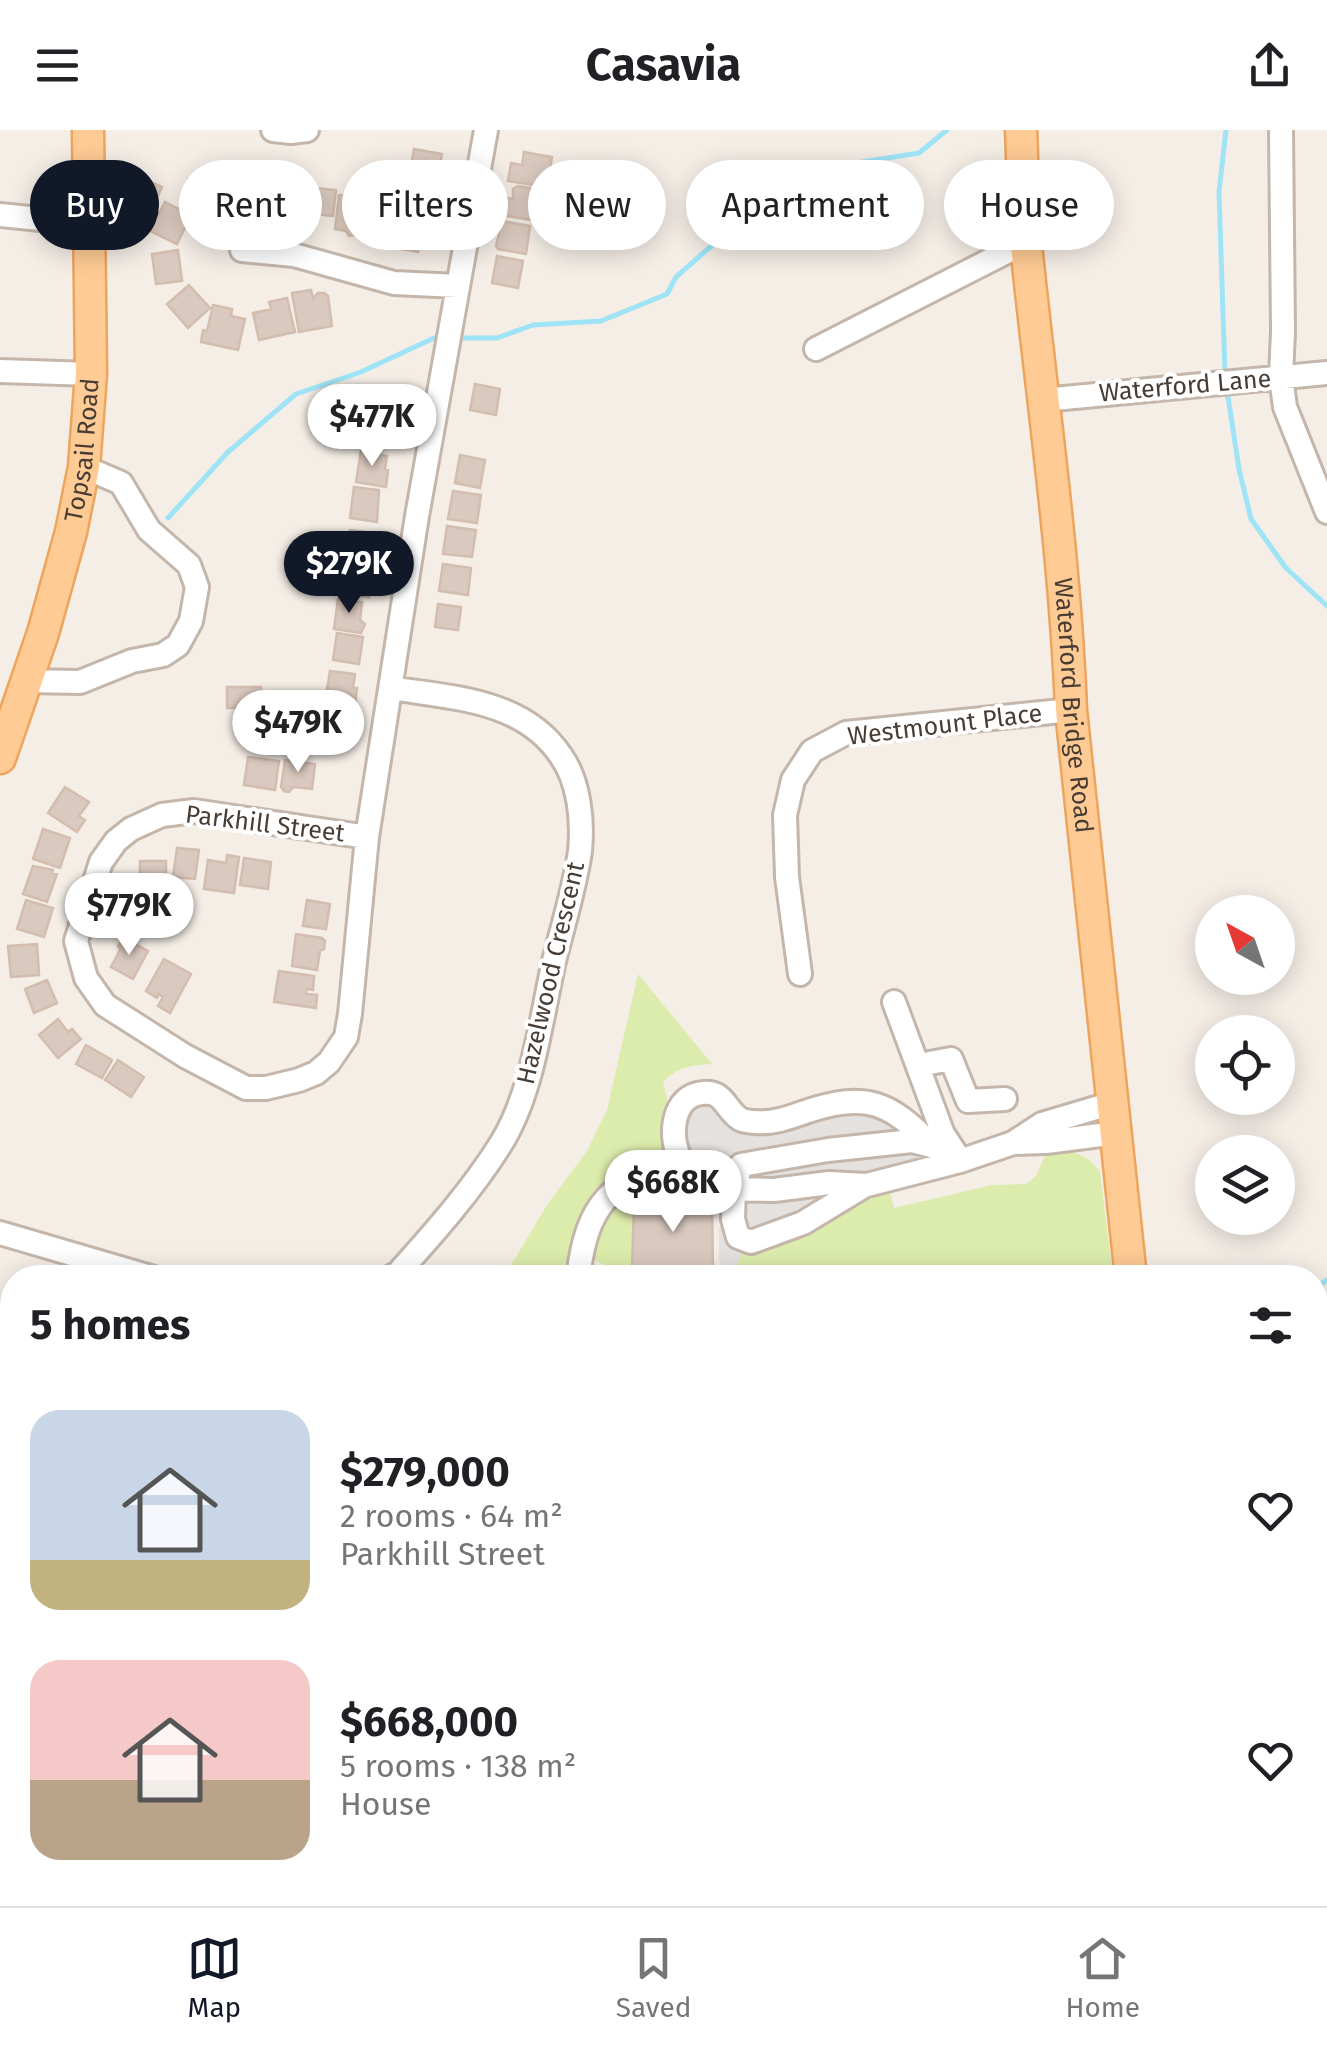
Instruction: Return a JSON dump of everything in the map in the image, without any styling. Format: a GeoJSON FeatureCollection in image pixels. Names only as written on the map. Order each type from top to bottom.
{"type":"FeatureCollection","features":[{"type":"Feature","properties":{"kind":"main road","name":"Topsail Road"},"geometry":{"type":"LineString","coordinates":[[88,130],[88,160]]}},
{"type":"Feature","properties":{"kind":"main road","name":"Waterford Bridge Road"},"geometry":{"type":"LineString","coordinates":[[1021,130],[1022,160]]}},
{"type":"Feature","properties":{"kind":"main road","name":"Topsail Road"},"geometry":{"type":"LineString","coordinates":[[0,758],[43,633],[84,467],[91,374],[89,250]]}},
{"type":"Feature","properties":{"kind":"main road","name":"Waterford Bridge Road"},"geometry":{"type":"LineString","coordinates":[[1027,250],[1130,1265]]}},
{"type":"Feature","properties":{"kind":"street"},"geometry":{"type":"LineString","coordinates":[[274,130],[307,130]]}},
{"type":"Feature","properties":{"kind":"street","name":"Parkhill Street"},"geometry":{"type":"LineString","coordinates":[[366,837],[194,811],[176,812],[146,822],[116,841],[101,862],[76,941],[86,978],[104,1005],[185,1056],[246,1088],[283,1085],[316,1073],[329,1062],[346,1036],[366,837],[417,516],[486,130]]}},
{"type":"Feature","properties":{"kind":"street"},"geometry":{"type":"LineString","coordinates":[[1281,130],[1281,377],[1286,407],[1327,512]]}},
{"type":"Feature","properties":{"kind":"street"},"geometry":{"type":"LineString","coordinates":[[0,215],[30,218]]}},
{"type":"Feature","properties":{"kind":"street"},"geometry":{"type":"LineString","coordinates":[[242,250],[294,255],[394,283],[458,286]]}},
{"type":"Feature","properties":{"kind":"street"},"geometry":{"type":"LineString","coordinates":[[816,349],[1010,250]]}},
{"type":"Feature","properties":{"kind":"street"},"geometry":{"type":"LineString","coordinates":[[0,371],[91,374]]}},
{"type":"Feature","properties":{"kind":"street","name":"Waterford Lane"},"geometry":{"type":"LineString","coordinates":[[1043,400],[1327,373]]}},
{"type":"Feature","properties":{"kind":"street"},"geometry":{"type":"LineString","coordinates":[[26,681],[80,682],[132,661],[163,655],[178,645],[191,621],[196,586],[190,565],[149,530],[121,483],[84,467]]}},
{"type":"Feature","properties":{"kind":"street","name":"Hazelwood Crescent"},"geometry":{"type":"LineString","coordinates":[[391,688],[485,703],[508,712],[538,732],[563,758],[578,794],[580,849],[526,1089],[503,1141],[439,1227],[404,1265]]}},
{"type":"Feature","properties":{"kind":"street","name":"Westmount Place"},"geometry":{"type":"LineString","coordinates":[[800,974],[787,877],[785,815],[793,780],[812,752],[846,733],[1071,710]]}},
{"type":"Feature","properties":{"kind":"street"},"geometry":{"type":"LineString","coordinates":[[894,1002],[943,1134],[960,1161]]}},
{"type":"Feature","properties":{"kind":"street"},"geometry":{"type":"LineString","coordinates":[[919,1065],[951,1059],[968,1101],[1005,1099]]}},
{"type":"Feature","properties":{"kind":"street"},"geometry":{"type":"LineString","coordinates":[[867,1185],[829,1183],[774,1190],[734,1189],[706,1180],[679,1158],[674,1119],[681,1104],[695,1094],[723,1098],[741,1120],[753,1122],[771,1122],[854,1100],[878,1104],[899,1115],[932,1146]]}},
{"type":"Feature","properties":{"kind":"street"},"geometry":{"type":"LineString","coordinates":[[960,1161],[932,1146],[912,1141],[741,1165],[734,1189],[733,1219],[738,1238],[751,1242],[803,1224],[867,1185],[960,1161],[1013,1143],[1046,1142],[1114,1118]]}},
{"type":"Feature","properties":{"kind":"street"},"geometry":{"type":"LineString","coordinates":[[581,1265],[592,1220],[612,1190],[679,1158]]}},
{"type":"Feature","properties":{"kind":"street"},"geometry":{"type":"LineString","coordinates":[[0,1233],[110,1265]]}},
{"type":"Feature","properties":{"kind":"green space"},"geometry":{"type":"Polygon","coordinates":[[[638,974],[712,1064],[679,1070],[663,1083],[669,1153],[638,1163],[601,1188],[565,1265],[510,1265],[547,1205],[587,1151],[607,1110],[638,974]]]}},
{"type":"Feature","properties":{"kind":"green space"},"geometry":{"type":"Polygon","coordinates":[[[1077,1153],[1100,1172],[1112,1265],[737,1265],[740,1255],[843,1202],[889,1188],[894,1208],[992,1185],[1026,1184],[1036,1176],[1045,1156],[1077,1153]]]}},
{"type":"Feature","properties":{"kind":"green space"},"geometry":{"type":"Polygon","coordinates":[[[672,1169],[688,1190],[672,1183],[634,1208],[632,1265],[604,1265],[595,1260],[591,1249],[614,1198],[672,1169]]]}},
{"type":"Feature","properties":{"kind":"shaded area"},"geometry":{"type":"Polygon","coordinates":[[[731,1094],[748,1113],[897,1106],[942,1176],[843,1202],[783,1243],[754,1255],[741,1255],[737,1265],[721,1265],[719,1227],[728,1220],[724,1196],[715,1192],[712,1205],[688,1192],[672,1169],[671,1113],[731,1094]]]}},
{"type":"Feature","properties":{"kind":"building"},"geometry":{"type":"Polygon","coordinates":[[[414,149],[442,154],[441,160],[412,160],[414,149]]]}},
{"type":"Feature","properties":{"kind":"building"},"geometry":{"type":"Polygon","coordinates":[[[524,152],[552,157],[528,160],[528,184],[508,181],[511,163],[522,165],[524,152]]]}},
{"type":"Feature","properties":{"kind":"building"},"geometry":{"type":"Polygon","coordinates":[[[528,188],[528,219],[508,216],[508,198],[513,199],[513,189],[528,188]]]}},
{"type":"Feature","properties":{"kind":"building"},"geometry":{"type":"Polygon","coordinates":[[[322,189],[336,190],[333,216],[322,215],[322,189]]]}},
{"type":"Feature","properties":{"kind":"building"},"geometry":{"type":"Polygon","coordinates":[[[339,195],[342,195],[342,230],[335,229],[339,195]]]}},
{"type":"Feature","properties":{"kind":"building"},"geometry":{"type":"Polygon","coordinates":[[[165,202],[179,209],[177,244],[159,235],[159,214],[165,202]]]}},
{"type":"Feature","properties":{"kind":"building"},"geometry":{"type":"Polygon","coordinates":[[[508,222],[528,226],[526,254],[504,250],[508,250],[508,222]]]}},
{"type":"Feature","properties":{"kind":"building"},"geometry":{"type":"Polygon","coordinates":[[[178,250],[182,281],[156,284],[152,254],[178,250]]]}},
{"type":"Feature","properties":{"kind":"building"},"geometry":{"type":"Polygon","coordinates":[[[497,256],[523,261],[518,288],[492,283],[497,256]]]}},
{"type":"Feature","properties":{"kind":"building"},"geometry":{"type":"Polygon","coordinates":[[[189,285],[210,308],[188,328],[167,304],[189,285]]]}},
{"type":"Feature","properties":{"kind":"building"},"geometry":{"type":"Polygon","coordinates":[[[311,290],[313,298],[318,293],[328,296],[332,326],[299,332],[292,293],[311,290]]]}},
{"type":"Feature","properties":{"kind":"building"},"geometry":{"type":"Polygon","coordinates":[[[287,298],[295,332],[259,340],[253,313],[271,309],[269,302],[287,298]]]}},
{"type":"Feature","properties":{"kind":"building"},"geometry":{"type":"Polygon","coordinates":[[[213,305],[232,309],[231,316],[245,319],[238,350],[201,342],[213,305]]]}},
{"type":"Feature","properties":{"kind":"building"},"geometry":{"type":"Polygon","coordinates":[[[475,384],[500,389],[496,415],[470,410],[475,384]]]}},
{"type":"Feature","properties":{"kind":"building"},"geometry":{"type":"Polygon","coordinates":[[[361,451],[387,456],[386,487],[356,482],[361,451]]]}},
{"type":"Feature","properties":{"kind":"building"},"geometry":{"type":"Polygon","coordinates":[[[460,455],[485,460],[480,488],[455,483],[460,455]]]}},
{"type":"Feature","properties":{"kind":"building"},"geometry":{"type":"Polygon","coordinates":[[[354,487],[379,490],[377,522],[350,518],[354,487]]]}},
{"type":"Feature","properties":{"kind":"building"},"geometry":{"type":"Polygon","coordinates":[[[453,491],[481,495],[477,523],[448,519],[453,491]]]}},
{"type":"Feature","properties":{"kind":"building"},"geometry":{"type":"Polygon","coordinates":[[[447,526],[476,530],[472,557],[443,554],[447,526]]]}},
{"type":"Feature","properties":{"kind":"building"},"geometry":{"type":"Polygon","coordinates":[[[350,530],[381,534],[377,560],[346,556],[350,530]]]}},
{"type":"Feature","properties":{"kind":"building"},"geometry":{"type":"Polygon","coordinates":[[[343,562],[369,566],[369,597],[339,593],[343,562]]]}},
{"type":"Feature","properties":{"kind":"building"},"geometry":{"type":"Polygon","coordinates":[[[443,564],[471,568],[468,595],[439,591],[443,564]]]}},
{"type":"Feature","properties":{"kind":"building"},"geometry":{"type":"Polygon","coordinates":[[[338,599],[362,602],[360,620],[365,624],[361,633],[334,629],[338,599]]]}},
{"type":"Feature","properties":{"kind":"building"},"geometry":{"type":"Polygon","coordinates":[[[438,604],[461,607],[458,630],[435,627],[438,604]]]}},
{"type":"Feature","properties":{"kind":"building"},"geometry":{"type":"Polygon","coordinates":[[[337,633],[363,637],[359,664],[333,660],[337,633]]]}},
{"type":"Feature","properties":{"kind":"building"},"geometry":{"type":"Polygon","coordinates":[[[330,671],[355,674],[355,705],[325,701],[330,671]]]}},
{"type":"Feature","properties":{"kind":"building"},"geometry":{"type":"Polygon","coordinates":[[[227,687],[261,687],[262,708],[227,708],[227,687]]]}},
{"type":"Feature","properties":{"kind":"building"},"geometry":{"type":"Polygon","coordinates":[[[248,757],[279,761],[275,790],[244,785],[248,757]]]}},
{"type":"Feature","properties":{"kind":"building"},"geometry":{"type":"Polygon","coordinates":[[[285,760],[315,764],[312,789],[293,787],[284,791],[281,787],[285,760]]]}},
{"type":"Feature","properties":{"kind":"building"},"geometry":{"type":"Polygon","coordinates":[[[65,787],[89,802],[79,816],[85,820],[77,832],[48,813],[65,787]]]}},
{"type":"Feature","properties":{"kind":"building"},"geometry":{"type":"Polygon","coordinates":[[[43,829],[70,838],[60,868],[33,859],[43,829]]]}},
{"type":"Feature","properties":{"kind":"building"},"geometry":{"type":"Polygon","coordinates":[[[177,848],[199,850],[195,879],[173,877],[177,848]]]}},
{"type":"Feature","properties":{"kind":"building"},"geometry":{"type":"Polygon","coordinates":[[[227,855],[239,857],[234,893],[204,889],[208,860],[226,863],[227,855]]]}},
{"type":"Feature","properties":{"kind":"building"},"geometry":{"type":"Polygon","coordinates":[[[244,858],[271,862],[268,889],[240,885],[244,858]]]}},
{"type":"Feature","properties":{"kind":"building"},"geometry":{"type":"Polygon","coordinates":[[[140,861],[166,861],[166,885],[140,885],[140,861]]]}},
{"type":"Feature","properties":{"kind":"building"},"geometry":{"type":"Polygon","coordinates":[[[33,866],[57,874],[47,902],[23,894],[33,866]]]}},
{"type":"Feature","properties":{"kind":"building"},"geometry":{"type":"Polygon","coordinates":[[[26,900],[53,908],[44,937],[17,929],[26,900]]]}},
{"type":"Feature","properties":{"kind":"building"},"geometry":{"type":"Polygon","coordinates":[[[307,900],[330,904],[326,929],[303,926],[307,900]]]}},
{"type":"Feature","properties":{"kind":"building"},"geometry":{"type":"Polygon","coordinates":[[[296,934],[325,941],[317,970],[292,966],[296,934]]]}},
{"type":"Feature","properties":{"kind":"building"},"geometry":{"type":"Polygon","coordinates":[[[126,939],[148,951],[133,979],[111,967],[120,950],[118,946],[126,939]]]}},
{"type":"Feature","properties":{"kind":"building"},"geometry":{"type":"Polygon","coordinates":[[[37,944],[39,975],[11,977],[8,946],[37,944]]]}},
{"type":"Feature","properties":{"kind":"building"},"geometry":{"type":"Polygon","coordinates":[[[164,959],[191,974],[170,1013],[158,1006],[163,997],[146,991],[164,959]]]}},
{"type":"Feature","properties":{"kind":"building"},"geometry":{"type":"Polygon","coordinates":[[[279,971],[314,976],[313,990],[307,989],[306,994],[317,995],[316,1008],[274,1002],[279,971]]]}},
{"type":"Feature","properties":{"kind":"building"},"geometry":{"type":"Polygon","coordinates":[[[47,980],[57,1003],[34,1013],[25,989],[47,980]]]}},
{"type":"Feature","properties":{"kind":"building"},"geometry":{"type":"Polygon","coordinates":[[[58,1019],[68,1032],[72,1029],[81,1039],[58,1058],[39,1035],[58,1019]]]}},
{"type":"Feature","properties":{"kind":"building"},"geometry":{"type":"Polygon","coordinates":[[[86,1045],[112,1060],[102,1078],[76,1064],[86,1045]]]}},
{"type":"Feature","properties":{"kind":"building"},"geometry":{"type":"Polygon","coordinates":[[[118,1060],[144,1077],[131,1097],[105,1080],[118,1060]]]}},
{"type":"Feature","properties":{"kind":"building"},"geometry":{"type":"Polygon","coordinates":[[[672,1183],[712,1205],[713,1265],[632,1265],[634,1207],[672,1183]]]}},
{"type":"Feature","properties":{"kind":"waterway"},"geometry":{"type":"LineString","coordinates":[[454,338],[497,338],[533,325],[601,321],[667,294],[676,277],[759,204],[825,168],[919,153],[947,130]]}},
{"type":"Feature","properties":{"kind":"waterway"},"geometry":{"type":"LineString","coordinates":[[1225,374],[1219,192],[1226,130]]}},
{"type":"Feature","properties":{"kind":"waterway"},"geometry":{"type":"LineString","coordinates":[[168,518],[228,452],[296,394],[361,372],[434,338],[443,338]]}},
{"type":"Feature","properties":{"kind":"waterway"},"geometry":{"type":"LineString","coordinates":[[1227,390],[1251,519],[1286,568],[1327,606]]}}]}
